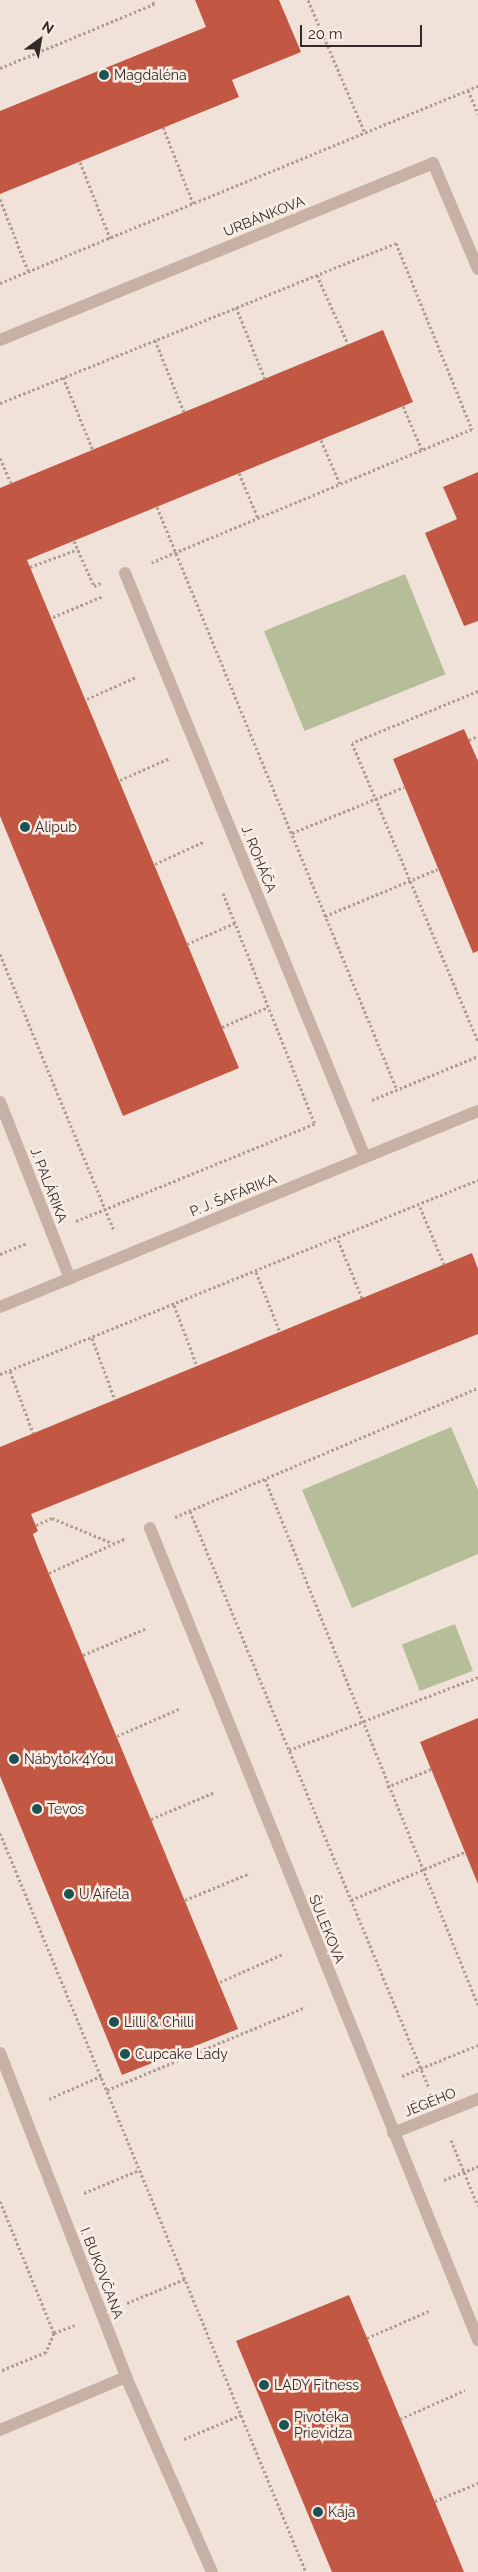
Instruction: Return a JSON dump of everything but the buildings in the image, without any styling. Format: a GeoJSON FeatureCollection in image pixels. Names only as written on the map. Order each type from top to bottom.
{"type":"FeatureCollection","features":[{"type":"Feature","properties":{"kind":"street","name":"URBÁNKOVA"},"geometry":{"type":"LineString","coordinates":[[0,340],[433,162],[478,269]]}},
{"type":"Feature","properties":{"kind":"street","name":"J. ROHÁČA"},"geometry":{"type":"LineString","coordinates":[[125,573],[365,1157]]}},
{"type":"Feature","properties":{"kind":"street","name":"J. PALÁRIKA"},"geometry":{"type":"LineString","coordinates":[[0,1104],[70,1279]]}},
{"type":"Feature","properties":{"kind":"street","name":"P. J. ŠAFÁRIKA"},"geometry":{"type":"LineString","coordinates":[[0,1307],[478,1111]]}},
{"type":"Feature","properties":{"kind":"street","name":"ŠULEKOVA"},"geometry":{"type":"LineString","coordinates":[[150,1528],[374,2088],[478,2340]]}},
{"type":"Feature","properties":{"kind":"street","name":"I. BUKOVČANA"},"geometry":{"type":"LineString","coordinates":[[0,2053],[126,2377],[161,2449],[212,2572]]}},
{"type":"Feature","properties":{"kind":"street","name":"JÉGÉHO"},"geometry":{"type":"LineString","coordinates":[[393,2133],[478,2099]]}},
{"type":"Feature","properties":{"kind":"street"},"geometry":{"type":"LineString","coordinates":[[0,2430],[126,2377]]}},
{"type":"Feature","properties":{"kind":"path"},"geometry":{"type":"LineString","coordinates":[[0,68],[154,4],[152,0]]}},
{"type":"Feature","properties":{"kind":"path"},"geometry":{"type":"LineString","coordinates":[[308,0],[365,133]]}},
{"type":"Feature","properties":{"kind":"path"},"geometry":{"type":"LineString","coordinates":[[0,283],[478,86]]}},
{"type":"Feature","properties":{"kind":"path"},"geometry":{"type":"LineString","coordinates":[[468,90],[478,114]]}},
{"type":"Feature","properties":{"kind":"path"},"geometry":{"type":"LineString","coordinates":[[163,127],[193,203]]}},
{"type":"Feature","properties":{"kind":"path"},"geometry":{"type":"LineString","coordinates":[[80,162],[110,238]]}},
{"type":"Feature","properties":{"kind":"path"},"geometry":{"type":"LineString","coordinates":[[0,199],[28,271]]}},
{"type":"Feature","properties":{"kind":"path"},"geometry":{"type":"LineString","coordinates":[[0,402],[396,243],[472,428],[94,586],[74,541]]}},
{"type":"Feature","properties":{"kind":"path"},"geometry":{"type":"LineString","coordinates":[[317,275],[348,344]]}},
{"type":"Feature","properties":{"kind":"path"},"geometry":{"type":"LineString","coordinates":[[236,307],[265,379]]}},
{"type":"Feature","properties":{"kind":"path"},"geometry":{"type":"LineString","coordinates":[[155,340],[184,412]]}},
{"type":"Feature","properties":{"kind":"path"},"geometry":{"type":"LineString","coordinates":[[63,377],[93,450]]}},
{"type":"Feature","properties":{"kind":"path"},"geometry":{"type":"LineString","coordinates":[[403,406],[422,450]]}},
{"type":"Feature","properties":{"kind":"path"},"geometry":{"type":"LineString","coordinates":[[321,440],[340,484]]}},
{"type":"Feature","properties":{"kind":"path"},"geometry":{"type":"LineString","coordinates":[[0,458],[11,483]]}},
{"type":"Feature","properties":{"kind":"path"},"geometry":{"type":"LineString","coordinates":[[239,473],[258,518]]}},
{"type":"Feature","properties":{"kind":"path"},"geometry":{"type":"LineString","coordinates":[[157,507],[397,1090]]}},
{"type":"Feature","properties":{"kind":"path"},"geometry":{"type":"LineString","coordinates":[[30,567],[78,549]]}},
{"type":"Feature","properties":{"kind":"path"},"geometry":{"type":"LineString","coordinates":[[101,583],[109,604]]}},
{"type":"Feature","properties":{"kind":"path"},"geometry":{"type":"LineString","coordinates":[[53,617],[105,595]]}},
{"type":"Feature","properties":{"kind":"path"},"geometry":{"type":"LineString","coordinates":[[134,667],[141,685]]}},
{"type":"Feature","properties":{"kind":"path"},"geometry":{"type":"LineString","coordinates":[[87,698],[137,676]]}},
{"type":"Feature","properties":{"kind":"path"},"geometry":{"type":"LineString","coordinates":[[478,691],[352,744],[478,1041]]}},
{"type":"Feature","properties":{"kind":"path"},"geometry":{"type":"LineString","coordinates":[[469,740],[478,736]]}},
{"type":"Feature","properties":{"kind":"path"},"geometry":{"type":"LineString","coordinates":[[166,748],[173,766]]}},
{"type":"Feature","properties":{"kind":"path"},"geometry":{"type":"LineString","coordinates":[[120,780],[170,758]]}},
{"type":"Feature","properties":{"kind":"path"},"geometry":{"type":"LineString","coordinates":[[292,833],[404,787]]}},
{"type":"Feature","properties":{"kind":"path"},"geometry":{"type":"LineString","coordinates":[[199,834],[206,851]]}},
{"type":"Feature","properties":{"kind":"path"},"geometry":{"type":"LineString","coordinates":[[155,864],[203,842]]}},
{"type":"Feature","properties":{"kind":"path"},"geometry":{"type":"LineString","coordinates":[[325,916],[438,869]]}},
{"type":"Feature","properties":{"kind":"path"},"geometry":{"type":"LineString","coordinates":[[221,887],[314,1124]]}},
{"type":"Feature","properties":{"kind":"path"},"geometry":{"type":"LineString","coordinates":[[188,944],[235,923]]}},
{"type":"Feature","properties":{"kind":"path"},"geometry":{"type":"LineString","coordinates":[[0,954],[124,1256]]}},
{"type":"Feature","properties":{"kind":"path"},"geometry":{"type":"LineString","coordinates":[[222,1027],[268,1007]]}},
{"type":"Feature","properties":{"kind":"path"},"geometry":{"type":"LineString","coordinates":[[104,1207],[347,1111],[478,1056]]}},
{"type":"Feature","properties":{"kind":"path"},"geometry":{"type":"LineString","coordinates":[[0,1374],[420,1207],[478,1180]]}},
{"type":"Feature","properties":{"kind":"path"},"geometry":{"type":"LineString","coordinates":[[420,1207],[444,1264]]}},
{"type":"Feature","properties":{"kind":"path"},"geometry":{"type":"LineString","coordinates":[[338,1240],[362,1298]]}},
{"type":"Feature","properties":{"kind":"path"},"geometry":{"type":"LineString","coordinates":[[256,1272],[280,1332]]}},
{"type":"Feature","properties":{"kind":"path"},"geometry":{"type":"LineString","coordinates":[[174,1305],[198,1366]]}},
{"type":"Feature","properties":{"kind":"path"},"geometry":{"type":"LineString","coordinates":[[92,1338],[115,1400]]}},
{"type":"Feature","properties":{"kind":"path"},"geometry":{"type":"LineString","coordinates":[[10,1371],[33,1433]]}},
{"type":"Feature","properties":{"kind":"path"},"geometry":{"type":"LineString","coordinates":[[49,1573],[112,1544],[478,1388]]}},
{"type":"Feature","properties":{"kind":"path"},"geometry":{"type":"LineString","coordinates":[[265,1479],[387,1787],[478,2005]]}},
{"type":"Feature","properties":{"kind":"path"},"geometry":{"type":"LineString","coordinates":[[190,1511],[478,2206]]}},
{"type":"Feature","properties":{"kind":"path"},"geometry":{"type":"LineString","coordinates":[[36,1525],[52,1518],[112,1544]]}},
{"type":"Feature","properties":{"kind":"path"},"geometry":{"type":"LineString","coordinates":[[84,1654],[147,1628]]}},
{"type":"Feature","properties":{"kind":"path"},"geometry":{"type":"LineString","coordinates":[[289,1750],[478,1677]]}},
{"type":"Feature","properties":{"kind":"path"},"geometry":{"type":"LineString","coordinates":[[117,1736],[181,1708]]}},
{"type":"Feature","properties":{"kind":"path"},"geometry":{"type":"LineString","coordinates":[[387,1787],[431,1769]]}},
{"type":"Feature","properties":{"kind":"path"},"geometry":{"type":"LineString","coordinates":[[151,1819],[216,1792]]}},
{"type":"Feature","properties":{"kind":"path"},"geometry":{"type":"LineString","coordinates":[[0,1834],[306,2572]]}},
{"type":"Feature","properties":{"kind":"path"},"geometry":{"type":"LineString","coordinates":[[351,1900],[464,1852]]}},
{"type":"Feature","properties":{"kind":"path"},"geometry":{"type":"LineString","coordinates":[[185,1900],[250,1873]]}},
{"type":"Feature","properties":{"kind":"path"},"geometry":{"type":"LineString","coordinates":[[220,1982],[283,1954]]}},
{"type":"Feature","properties":{"kind":"path"},"geometry":{"type":"LineString","coordinates":[[107,2090],[305,2007]]}},
{"type":"Feature","properties":{"kind":"path"},"geometry":{"type":"LineString","coordinates":[[374,2088],[478,2045]]}},
{"type":"Feature","properties":{"kind":"path"},"geometry":{"type":"LineString","coordinates":[[76,2087],[101,2076]]}},
{"type":"Feature","properties":{"kind":"path"},"geometry":{"type":"LineString","coordinates":[[59,2203],[139,2170]]}},
{"type":"Feature","properties":{"kind":"path"},"geometry":{"type":"LineString","coordinates":[[0,2201],[54,2333],[46,2352],[0,2371]]}},
{"type":"Feature","properties":{"kind":"path"},"geometry":{"type":"LineString","coordinates":[[367,2338],[431,2310]]}},
{"type":"Feature","properties":{"kind":"path"},"geometry":{"type":"LineString","coordinates":[[400,2419],[465,2390]]}},
{"type":"Feature","properties":{"kind":"path"},"geometry":{"type":"LineString","coordinates":[[161,2449],[241,2414]]}},
{"type":"Feature","properties":{"kind":"path"},"geometry":{"type":"LineString","coordinates":[[435,2501],[478,2483]]}},
{"type":"Feature","properties":{"kind":"green space"},"geometry":{"type":"Polygon","coordinates":[[[405,574],[445,674],[305,731],[264,631],[405,574]]]}},
{"type":"Feature","properties":{"kind":"green space"},"geometry":{"type":"Polygon","coordinates":[[[451,1427],[478,1490],[478,1554],[352,1608],[302,1490],[451,1427]]]}},
{"type":"Feature","properties":{"kind":"green space"},"geometry":{"type":"Polygon","coordinates":[[[455,1624],[473,1671],[420,1691],[402,1644],[455,1624]]]}},
{"type":"Feature","properties":{"kind":"place","name":"Magdaléna"},"geometry":{"type":"Point","coordinates":[104,75]}},
{"type":"Feature","properties":{"kind":"place","name":"Alipub"},"geometry":{"type":"Point","coordinates":[25,827]}},
{"type":"Feature","properties":{"kind":"place","name":"Nábytok 4You"},"geometry":{"type":"Point","coordinates":[14,1759]}},
{"type":"Feature","properties":{"kind":"place","name":"Tevos"},"geometry":{"type":"Point","coordinates":[37,1809]}},
{"type":"Feature","properties":{"kind":"place","name":"U Aifela"},"geometry":{"type":"Point","coordinates":[69,1894]}},
{"type":"Feature","properties":{"kind":"place","name":"Lilli & Chilli"},"geometry":{"type":"Point","coordinates":[114,2022]}},
{"type":"Feature","properties":{"kind":"place","name":"Cupcake Lady"},"geometry":{"type":"Point","coordinates":[125,2054]}},
{"type":"Feature","properties":{"kind":"place","name":"LADY Fitness"},"geometry":{"type":"Point","coordinates":[264,2385]}},
{"type":"Feature","properties":{"kind":"place","name":"Pivotéka Prievidza"},"geometry":{"type":"Point","coordinates":[284,2425]}},
{"type":"Feature","properties":{"kind":"place","name":"Kaja"},"geometry":{"type":"Point","coordinates":[318,2512]}}]}
